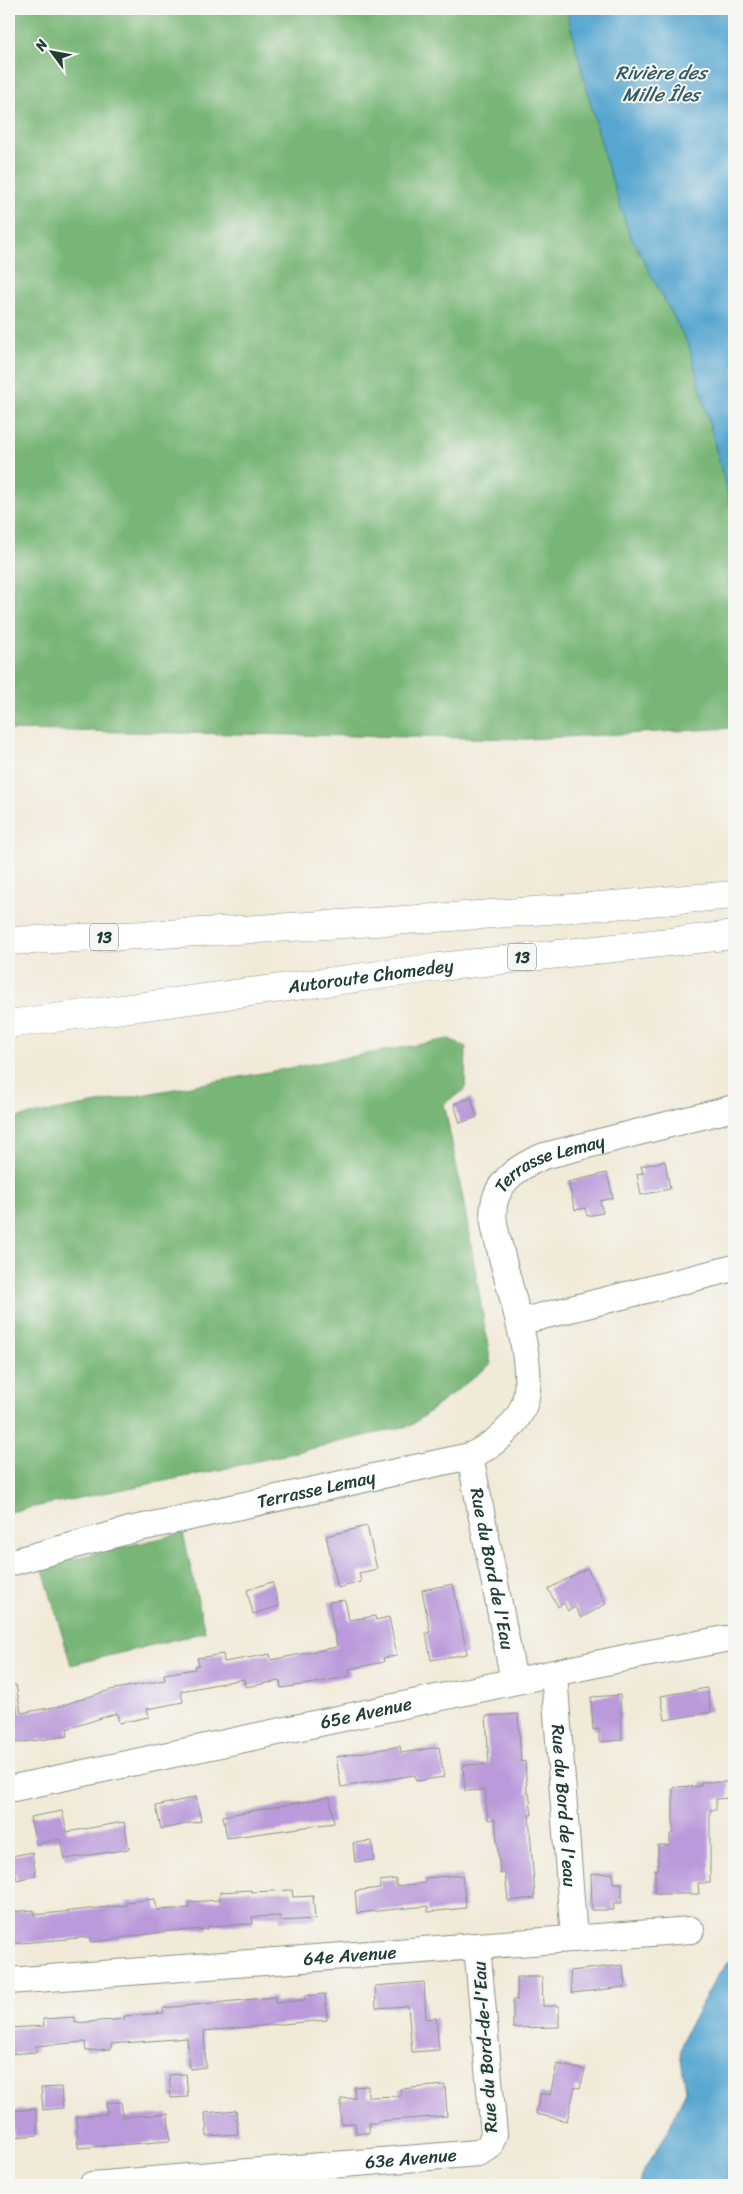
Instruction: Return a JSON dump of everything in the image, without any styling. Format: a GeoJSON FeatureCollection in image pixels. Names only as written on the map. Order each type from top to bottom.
{"type":"FeatureCollection","features":[{"type":"Feature","properties":{"kind":"highway","name":"13"},"geometry":{"type":"LineString","coordinates":[[9,941],[200,933],[539,912],[734,895]]}},
{"type":"Feature","properties":{"kind":"highway","name":"Autoroute Chomedey"},"geometry":{"type":"LineString","coordinates":[[9,1024],[439,967],[734,935]]}},
{"type":"Feature","properties":{"kind":"street","name":"Terrasse Lemay"},"geometry":{"type":"LineString","coordinates":[[9,1562],[130,1530],[470,1456],[485,1449],[516,1420],[524,1406],[526,1394],[526,1368],[518,1322],[494,1222],[495,1198],[511,1176],[521,1167],[544,1156],[734,1108]]}},
{"type":"Feature","properties":{"kind":"street"},"geometry":{"type":"LineString","coordinates":[[518,1322],[734,1268]]}},
{"type":"Feature","properties":{"kind":"street","name":"Rue du Bord de l'Eau"},"geometry":{"type":"LineString","coordinates":[[470,1456],[514,1681]]}},
{"type":"Feature","properties":{"kind":"street","name":"65e Avenue"},"geometry":{"type":"LineString","coordinates":[[9,1789],[725,1638]]}},
{"type":"Feature","properties":{"kind":"street","name":"Rue du Bord de l'eau"},"geometry":{"type":"LineString","coordinates":[[554,1674],[574,1939]]}},
{"type":"Feature","properties":{"kind":"street","name":"64e Avenue"},"geometry":{"type":"LineString","coordinates":[[9,1981],[691,1930]]}},
{"type":"Feature","properties":{"kind":"street","name":"Rue du Bord-de-l'Eau"},"geometry":{"type":"LineString","coordinates":[[477,1946],[494,2134],[489,2147]]}},
{"type":"Feature","properties":{"kind":"street","name":"63e Avenue"},"geometry":{"type":"LineString","coordinates":[[92,2185],[316,2176],[478,2153],[489,2147]]}},
{"type":"Feature","properties":{"kind":"green space"},"geometry":{"type":"Polygon","coordinates":[[[9,9],[566,9],[606,161],[629,233],[689,346],[734,518],[734,728],[527,739],[9,730],[9,9]]]}},
{"type":"Feature","properties":{"kind":"green space"},"geometry":{"type":"Polygon","coordinates":[[[449,1039],[466,1047],[465,1090],[444,1103],[464,1204],[491,1364],[412,1425],[219,1470],[9,1512],[9,1119],[449,1039]]]}},
{"type":"Feature","properties":{"kind":"green space"},"geometry":{"type":"Polygon","coordinates":[[[183,1533],[205,1632],[71,1665],[42,1566],[183,1533]]]}},
{"type":"Feature","properties":{"kind":"water","name":"Rivière des Mille Îles"},"geometry":{"type":"Polygon","coordinates":[[[566,9],[734,9],[734,518],[689,346],[629,233],[606,161],[566,9]]]}},
{"type":"Feature","properties":{"kind":"water"},"geometry":{"type":"Polygon","coordinates":[[[734,1953],[734,2185],[639,2185],[645,2168],[667,2133],[686,2090],[680,2054],[686,2031],[716,1978],[734,1953]]]}},
{"type":"Feature","properties":{"kind":"building"},"geometry":{"type":"Polygon","coordinates":[[[471,1098],[477,1117],[460,1123],[454,1104],[471,1098]]]}},
{"type":"Feature","properties":{"kind":"building"},"geometry":{"type":"Polygon","coordinates":[[[665,1161],[670,1189],[641,1195],[637,1174],[643,1173],[641,1166],[665,1161]]]}},
{"type":"Feature","properties":{"kind":"building"},"geometry":{"type":"Polygon","coordinates":[[[607,1173],[613,1198],[600,1201],[603,1213],[587,1216],[585,1208],[575,1210],[568,1182],[607,1173]]]}},
{"type":"Feature","properties":{"kind":"building"},"geometry":{"type":"Polygon","coordinates":[[[367,1526],[377,1569],[359,1573],[361,1582],[338,1588],[326,1536],[367,1526]]]}},
{"type":"Feature","properties":{"kind":"building"},"geometry":{"type":"Polygon","coordinates":[[[587,1568],[606,1604],[581,1618],[575,1607],[568,1611],[564,1603],[558,1607],[548,1589],[587,1568]]]}},
{"type":"Feature","properties":{"kind":"building"},"geometry":{"type":"Polygon","coordinates":[[[272,1582],[279,1606],[253,1614],[247,1590],[272,1582]]]}},
{"type":"Feature","properties":{"kind":"building"},"geometry":{"type":"Polygon","coordinates":[[[453,1584],[467,1654],[431,1660],[426,1633],[430,1632],[422,1590],[453,1584]]]}},
{"type":"Feature","properties":{"kind":"building"},"geometry":{"type":"Polygon","coordinates":[[[345,1600],[349,1620],[375,1616],[376,1620],[389,1617],[397,1656],[383,1658],[384,1662],[349,1669],[350,1676],[321,1682],[281,1688],[280,1681],[245,1687],[244,1679],[181,1691],[183,1702],[147,1709],[149,1717],[119,1723],[117,1713],[67,1729],[68,1736],[9,1744],[9,1686],[16,1685],[21,1713],[60,1706],[110,1690],[165,1680],[164,1674],[195,1669],[195,1666],[199,1665],[197,1658],[223,1654],[224,1662],[270,1654],[271,1660],[337,1647],[329,1602],[345,1600]]]}},
{"type":"Feature","properties":{"kind":"building"},"geometry":{"type":"Polygon","coordinates":[[[707,1688],[711,1712],[665,1720],[661,1696],[707,1688]]]}},
{"type":"Feature","properties":{"kind":"building"},"geometry":{"type":"Polygon","coordinates":[[[620,1695],[622,1740],[599,1742],[599,1729],[593,1730],[591,1697],[620,1695]]]}},
{"type":"Feature","properties":{"kind":"building"},"geometry":{"type":"Polygon","coordinates":[[[518,1714],[521,1762],[525,1761],[527,1793],[529,1793],[532,1815],[529,1815],[535,1898],[508,1901],[505,1873],[500,1874],[495,1819],[488,1820],[485,1790],[465,1791],[463,1765],[489,1764],[486,1716],[518,1714]]]}},
{"type":"Feature","properties":{"kind":"building"},"geometry":{"type":"Polygon","coordinates":[[[400,1746],[401,1753],[439,1747],[444,1777],[416,1781],[415,1775],[341,1787],[336,1757],[400,1746]]]}},
{"type":"Feature","properties":{"kind":"building"},"geometry":{"type":"Polygon","coordinates":[[[701,1782],[729,1782],[729,1798],[716,1799],[716,1810],[710,1810],[710,1883],[698,1883],[699,1894],[655,1894],[655,1870],[658,1870],[658,1845],[670,1845],[670,1834],[673,1834],[673,1787],[701,1786],[701,1782]]]}},
{"type":"Feature","properties":{"kind":"building"},"geometry":{"type":"Polygon","coordinates":[[[196,1797],[201,1821],[161,1829],[156,1806],[196,1797]]]}},
{"type":"Feature","properties":{"kind":"building"},"geometry":{"type":"Polygon","coordinates":[[[330,1797],[334,1823],[227,1838],[223,1816],[330,1797]]]}},
{"type":"Feature","properties":{"kind":"building"},"geometry":{"type":"Polygon","coordinates":[[[62,1811],[67,1832],[124,1822],[129,1849],[65,1859],[61,1839],[36,1844],[30,1817],[62,1811]]]}},
{"type":"Feature","properties":{"kind":"building"},"geometry":{"type":"Polygon","coordinates":[[[372,1841],[374,1860],[355,1862],[353,1843],[372,1841]]]}},
{"type":"Feature","properties":{"kind":"building"},"geometry":{"type":"Polygon","coordinates":[[[32,1852],[36,1875],[17,1880],[12,1856],[32,1852]]]}},
{"type":"Feature","properties":{"kind":"building"},"geometry":{"type":"Polygon","coordinates":[[[613,1873],[613,1883],[622,1883],[622,1903],[613,1903],[614,1910],[592,1910],[591,1874],[613,1873]]]}},
{"type":"Feature","properties":{"kind":"building"},"geometry":{"type":"Polygon","coordinates":[[[462,1875],[466,1908],[428,1912],[428,1906],[357,1913],[355,1891],[380,1888],[380,1881],[396,1879],[396,1886],[425,1883],[425,1878],[462,1875]]]}},
{"type":"Feature","properties":{"kind":"building"},"geometry":{"type":"Polygon","coordinates":[[[251,1890],[251,1892],[292,1890],[293,1897],[313,1896],[315,1919],[280,1921],[280,1916],[252,1917],[253,1924],[208,1926],[208,1929],[171,1931],[119,1939],[91,1942],[91,1937],[9,1944],[9,1912],[34,1910],[34,1915],[127,1905],[126,1902],[155,1899],[157,1910],[189,1908],[189,1902],[220,1900],[220,1892],[251,1890]]]}},
{"type":"Feature","properties":{"kind":"building"},"geometry":{"type":"Polygon","coordinates":[[[623,1965],[625,1987],[572,1993],[570,1971],[623,1965]]]}},
{"type":"Feature","properties":{"kind":"building"},"geometry":{"type":"Polygon","coordinates":[[[517,1977],[542,1977],[543,2006],[559,2006],[559,2027],[513,2028],[513,2000],[517,2000],[517,1977]]]}},
{"type":"Feature","properties":{"kind":"building"},"geometry":{"type":"Polygon","coordinates":[[[424,1982],[426,2019],[436,2018],[439,2050],[412,2052],[408,2006],[376,2008],[375,1986],[424,1982]]]}},
{"type":"Feature","properties":{"kind":"building"},"geometry":{"type":"Polygon","coordinates":[[[325,1994],[327,2020],[204,2031],[206,2067],[190,2069],[187,2038],[111,2044],[111,2049],[86,2051],[85,2042],[36,2046],[37,2052],[9,2054],[9,2028],[44,2026],[43,2019],[75,2017],[75,2023],[125,2019],[124,2016],[164,2013],[163,2008],[275,1997],[275,2003],[305,2000],[305,1996],[325,1994]]]}},
{"type":"Feature","properties":{"kind":"building"},"geometry":{"type":"Polygon","coordinates":[[[557,2064],[585,2070],[580,2088],[575,2087],[567,2121],[536,2114],[540,2093],[550,2095],[557,2064]]]}},
{"type":"Feature","properties":{"kind":"building"},"geometry":{"type":"Polygon","coordinates":[[[186,2074],[188,2097],[171,2098],[169,2075],[186,2074]]]}},
{"type":"Feature","properties":{"kind":"building"},"geometry":{"type":"Polygon","coordinates":[[[445,2085],[447,2116],[378,2121],[378,2123],[369,2123],[369,2133],[356,2133],[355,2123],[341,2124],[341,2099],[355,2098],[354,2087],[368,2086],[368,2097],[401,2096],[400,2089],[445,2085]]]}},
{"type":"Feature","properties":{"kind":"building"},"geometry":{"type":"Polygon","coordinates":[[[61,2087],[63,2108],[43,2110],[41,2088],[61,2087]]]}},
{"type":"Feature","properties":{"kind":"building"},"geometry":{"type":"Polygon","coordinates":[[[121,2102],[123,2117],[168,2114],[170,2141],[78,2148],[76,2117],[107,2114],[106,2103],[121,2102]]]}},
{"type":"Feature","properties":{"kind":"building"},"geometry":{"type":"Polygon","coordinates":[[[36,2109],[38,2135],[14,2137],[12,2111],[36,2109]]]}},
{"type":"Feature","properties":{"kind":"building"},"geometry":{"type":"Polygon","coordinates":[[[236,2110],[238,2134],[207,2136],[205,2113],[236,2110]]]}}]}
